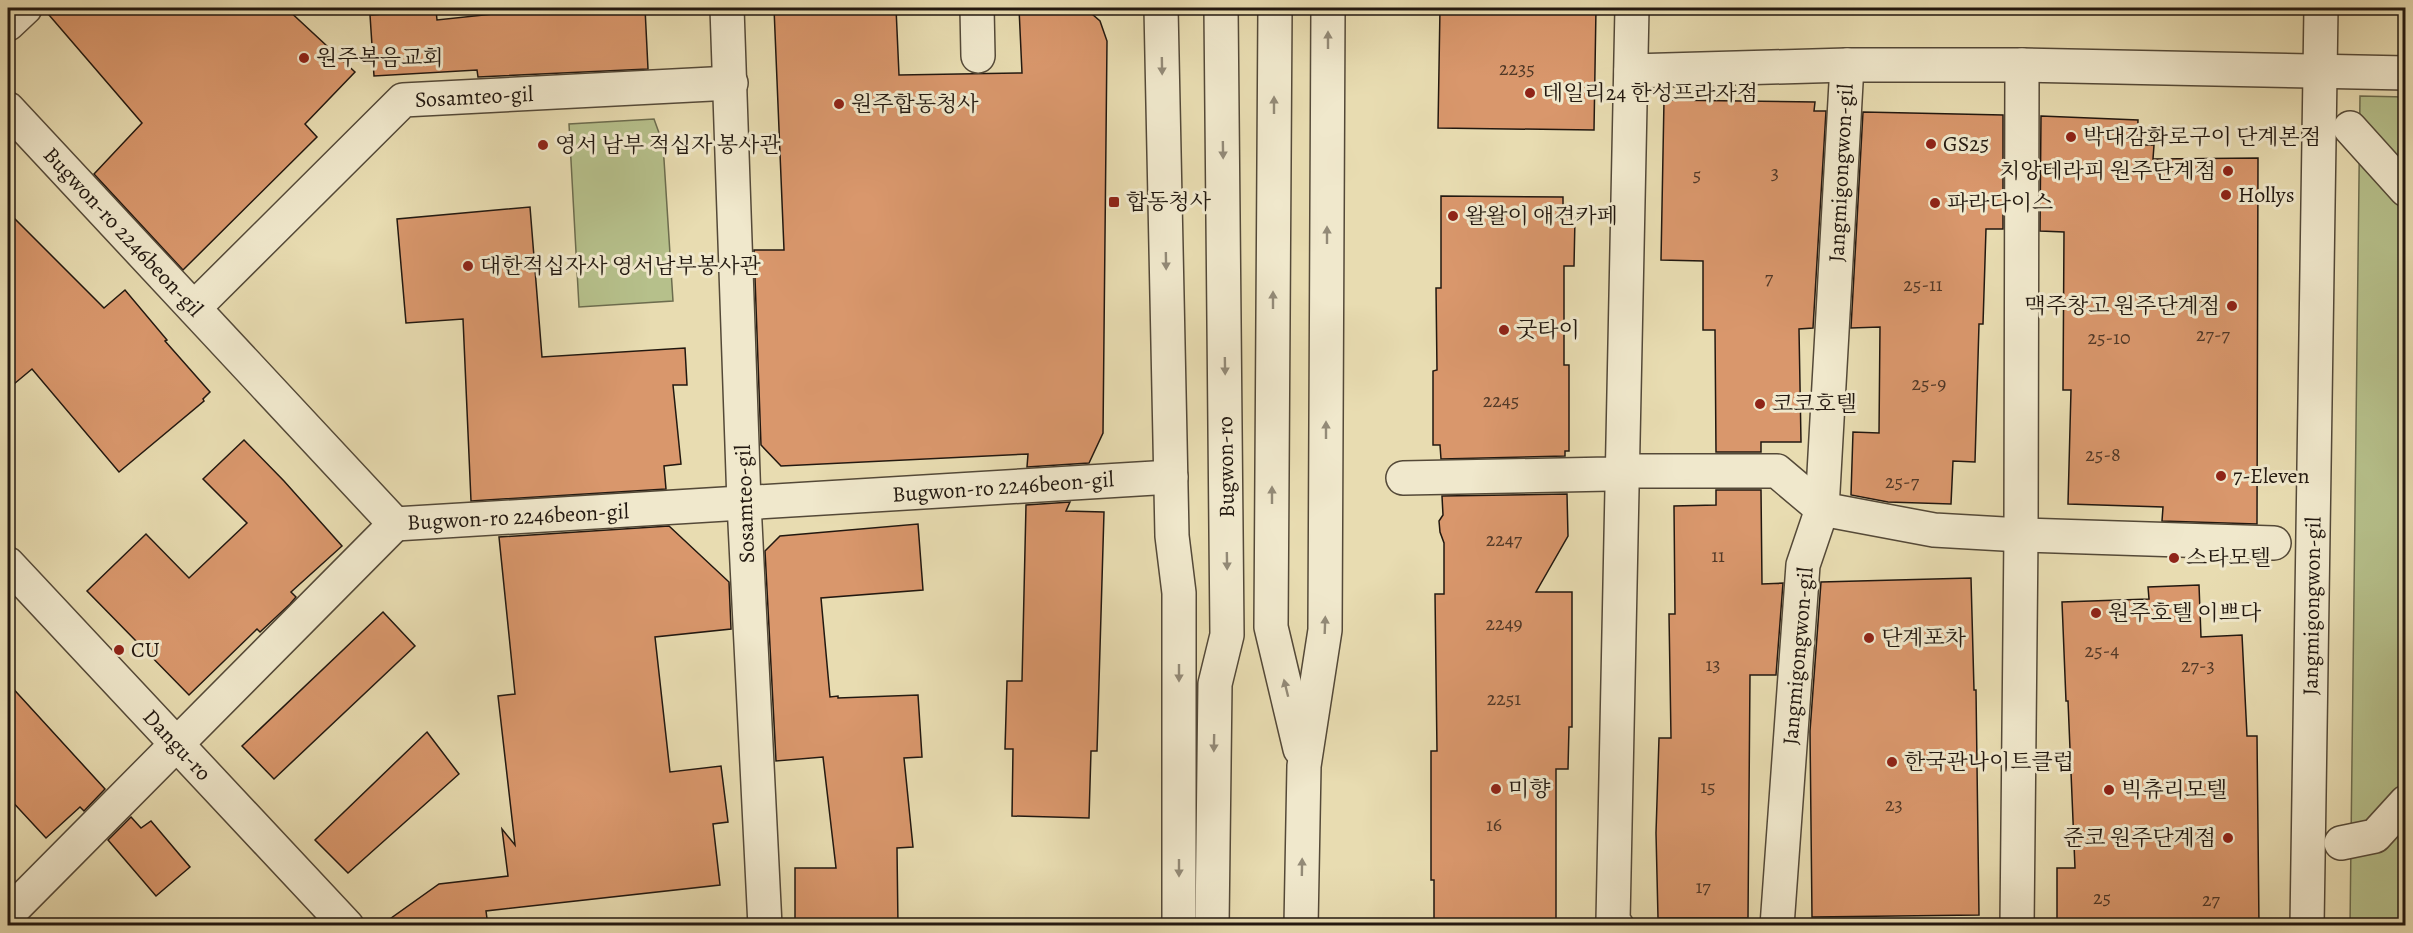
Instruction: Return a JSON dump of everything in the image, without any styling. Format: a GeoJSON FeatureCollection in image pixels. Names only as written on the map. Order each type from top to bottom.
{"type":"FeatureCollection","features":[{"type":"Feature","properties":{"kind":"street"},"geometry":{"type":"LineString","coordinates":[[8,24],[25,8]]}},
{"type":"Feature","properties":{"kind":"street","name":"Sosamteo-gil"},"geometry":{"type":"LineString","coordinates":[[727,8],[744,503],[765,926]]}},
{"type":"Feature","properties":{"kind":"street"},"geometry":{"type":"LineString","coordinates":[[977,8],[978,56]]}},
{"type":"Feature","properties":{"kind":"street"},"geometry":{"type":"LineString","coordinates":[[1161,8],[1173,549],[1179,593],[1179,926]]}},
{"type":"Feature","properties":{"kind":"street","name":"Bugwon-ro"},"geometry":{"type":"LineString","coordinates":[[1212,926],[1215,684],[1227,635],[1221,8]]}},
{"type":"Feature","properties":{"kind":"street","name":"Bugwon-ro"},"geometry":{"type":"LineString","coordinates":[[1275,8],[1271,627],[1304,766]]}},
{"type":"Feature","properties":{"kind":"street","name":"Bugwon-ro"},"geometry":{"type":"LineString","coordinates":[[1301,926],[1304,766],[1325,630],[1328,8]]}},
{"type":"Feature","properties":{"kind":"street"},"geometry":{"type":"LineString","coordinates":[[1617,926],[1613,921],[1632,8]]}},
{"type":"Feature","properties":{"kind":"street","name":"Jangmigongwon-gil"},"geometry":{"type":"LineString","coordinates":[[2307,926],[2321,8]]}},
{"type":"Feature","properties":{"kind":"street","name":"Jangmigongwon-gil"},"geometry":{"type":"LineString","coordinates":[[1631,71],[1847,65],[2022,65],[2406,73]]}},
{"type":"Feature","properties":{"kind":"street","name":"Jangmigongwon-gil"},"geometry":{"type":"LineString","coordinates":[[1777,926],[1803,565],[1822,509],[1847,65]]}},
{"type":"Feature","properties":{"kind":"street"},"geometry":{"type":"LineString","coordinates":[[2017,926],[2022,65]]}},
{"type":"Feature","properties":{"kind":"street","name":"Sosamteo-gil"},"geometry":{"type":"LineString","coordinates":[[194,308],[403,100],[731,83]]}},
{"type":"Feature","properties":{"kind":"street","name":"Bugwon-ro 2246beon-gil"},"geometry":{"type":"LineString","coordinates":[[8,109],[396,524],[1171,477]]}},
{"type":"Feature","properties":{"kind":"street"},"geometry":{"type":"LineString","coordinates":[[2350,128],[2406,190]]}},
{"type":"Feature","properties":{"kind":"street"},"geometry":{"type":"LineString","coordinates":[[1403,478],[1610,474],[1621,471],[1777,471],[1822,509]]}},
{"type":"Feature","properties":{"kind":"street","name":"Jangmigongwon-gil"},"geometry":{"type":"LineString","coordinates":[[1822,509],[1934,530],[2274,543]]}},
{"type":"Feature","properties":{"kind":"street"},"geometry":{"type":"LineString","coordinates":[[8,914],[396,524]]}},
{"type":"Feature","properties":{"kind":"street","name":"Dangu-ro"},"geometry":{"type":"LineString","coordinates":[[8,564],[347,926]]}},
{"type":"Feature","properties":{"kind":"street"},"geometry":{"type":"LineString","coordinates":[[1179,593],[1215,684]]}},
{"type":"Feature","properties":{"kind":"street"},"geometry":{"type":"LineString","coordinates":[[2374,836],[2406,802]]}},
{"type":"Feature","properties":{"kind":"street"},"geometry":{"type":"LineString","coordinates":[[2341,843],[2374,836],[2406,824]]}},
{"type":"Feature","properties":{"kind":"green space"},"geometry":{"type":"Polygon","coordinates":[[[2360,96],[2405,97],[2405,925],[2350,926],[2360,96]]]}},
{"type":"Feature","properties":{"kind":"green space"},"geometry":{"type":"Polygon","coordinates":[[[654,119],[663,144],[673,301],[579,307],[569,124],[654,119]]]}},
{"type":"Feature","properties":{"kind":"building"},"geometry":{"type":"Polygon","coordinates":[[[43,8],[286,8],[355,72],[305,124],[317,137],[183,270],[94,174],[142,123],[43,8]]]}},
{"type":"Feature","properties":{"kind":"building"},"geometry":{"type":"Polygon","coordinates":[[[549,8],[549,12],[645,8],[648,69],[478,77],[477,70],[374,76],[370,15],[436,10],[437,20],[549,8]]]}},
{"type":"Feature","properties":{"kind":"building"},"geometry":{"type":"Polygon","coordinates":[[[774,8],[896,8],[899,75],[1022,73],[1019,8],[1085,8],[1100,21],[1107,41],[1103,433],[1089,463],[1027,467],[1028,454],[781,466],[761,445],[754,250],[784,250],[774,8]]]}},
{"type":"Feature","properties":{"kind":"building"},"geometry":{"type":"Polygon","coordinates":[[[1440,8],[1596,8],[1594,130],[1438,128],[1440,8]]]}},
{"type":"Feature","properties":{"kind":"building"},"geometry":{"type":"Polygon","coordinates":[[[1664,100],[1815,102],[1814,111],[1826,111],[1813,328],[1799,329],[1801,442],[1761,442],[1761,452],[1716,452],[1715,330],[1703,330],[1703,261],[1661,260],[1664,100]]]}},
{"type":"Feature","properties":{"kind":"building"},"geometry":{"type":"Polygon","coordinates":[[[1863,112],[2003,115],[2003,229],[1986,229],[1983,324],[1979,324],[1975,462],[1953,461],[1951,504],[1888,502],[1851,495],[1853,432],[1879,433],[1880,327],[1851,328],[1863,112]]]}},
{"type":"Feature","properties":{"kind":"building"},"geometry":{"type":"Polygon","coordinates":[[[2041,116],[2138,120],[2137,145],[2154,145],[2153,159],[2258,158],[2257,524],[2162,521],[2163,507],[2068,504],[2071,390],[2063,390],[2064,232],[2040,231],[2041,116]]]}},
{"type":"Feature","properties":{"kind":"building"},"geometry":{"type":"Polygon","coordinates":[[[1441,196],[1563,197],[1563,217],[1575,218],[1574,266],[1564,266],[1564,365],[1569,365],[1569,451],[1565,451],[1565,456],[1441,459],[1440,445],[1433,445],[1433,371],[1437,370],[1436,288],[1441,288],[1441,196]]]}},
{"type":"Feature","properties":{"kind":"building"},"geometry":{"type":"Polygon","coordinates":[[[530,207],[542,357],[685,348],[687,385],[673,385],[681,464],[664,466],[666,489],[471,501],[463,319],[406,323],[397,219],[530,207]]]}},
{"type":"Feature","properties":{"kind":"building"},"geometry":{"type":"Polygon","coordinates":[[[8,212],[104,308],[125,290],[167,340],[165,341],[210,392],[203,399],[204,401],[119,472],[32,369],[8,389],[8,212]]]}},
{"type":"Feature","properties":{"kind":"building"},"geometry":{"type":"Polygon","coordinates":[[[244,440],[342,546],[291,592],[296,597],[290,604],[260,632],[257,629],[189,695],[87,591],[146,534],[189,578],[247,523],[203,479],[244,440]]]}},
{"type":"Feature","properties":{"kind":"building"},"geometry":{"type":"Polygon","coordinates":[[[1716,490],[1761,490],[1762,584],[1783,583],[1776,675],[1750,675],[1748,918],[1658,918],[1656,833],[1659,738],[1671,738],[1669,614],[1675,614],[1674,506],[1716,505],[1716,490]]]}},
{"type":"Feature","properties":{"kind":"building"},"geometry":{"type":"Polygon","coordinates":[[[1567,494],[1568,536],[1536,592],[1572,592],[1572,727],[1569,727],[1568,769],[1556,769],[1556,926],[1434,926],[1434,880],[1431,880],[1431,751],[1437,751],[1435,594],[1444,594],[1444,543],[1439,521],[1443,515],[1442,496],[1567,494]]]}},
{"type":"Feature","properties":{"kind":"building"},"geometry":{"type":"Polygon","coordinates":[[[1070,502],[1066,511],[1104,512],[1097,751],[1091,751],[1089,818],[1012,816],[1013,749],[1005,749],[1007,681],[1022,681],[1026,505],[1070,502]]]}},
{"type":"Feature","properties":{"kind":"building"},"geometry":{"type":"Polygon","coordinates":[[[918,524],[923,590],[821,598],[830,697],[918,695],[922,757],[904,758],[913,847],[897,848],[898,926],[795,926],[795,868],[836,868],[823,757],[776,761],[765,551],[780,536],[918,524]]]}},
{"type":"Feature","properties":{"kind":"building"},"geometry":{"type":"Polygon","coordinates":[[[669,526],[729,582],[731,629],[655,637],[670,772],[721,766],[728,822],[713,824],[720,885],[486,911],[488,926],[380,926],[439,884],[508,876],[502,829],[515,845],[498,696],[515,694],[499,537],[669,526]]]}},
{"type":"Feature","properties":{"kind":"building"},"geometry":{"type":"Polygon","coordinates":[[[1971,578],[1974,690],[1976,690],[1979,915],[1812,917],[1810,731],[1821,582],[1971,578]]]}},
{"type":"Feature","properties":{"kind":"building"},"geometry":{"type":"Polygon","coordinates":[[[2199,585],[2201,637],[2242,635],[2247,736],[2257,736],[2259,926],[2057,926],[2057,868],[2075,868],[2062,602],[2149,599],[2148,587],[2199,585]]]}},
{"type":"Feature","properties":{"kind":"building"},"geometry":{"type":"Polygon","coordinates":[[[383,612],[415,646],[274,779],[242,746],[383,612]]]}},
{"type":"Feature","properties":{"kind":"building"},"geometry":{"type":"Polygon","coordinates":[[[8,683],[105,789],[84,811],[80,807],[46,838],[8,797],[8,683]]]}},
{"type":"Feature","properties":{"kind":"building"},"geometry":{"type":"Polygon","coordinates":[[[427,732],[459,774],[348,873],[315,840],[427,732]]]}},
{"type":"Feature","properties":{"kind":"building"},"geometry":{"type":"Polygon","coordinates":[[[131,817],[141,828],[151,821],[190,867],[156,896],[108,840],[131,817]]]}},
{"type":"Feature","properties":{"kind":"place","name":"원주복음교회"},"geometry":{"type":"Point","coordinates":[304,58]}},
{"type":"Feature","properties":{"kind":"place","name":"데일리24 한성프라자점"},"geometry":{"type":"Point","coordinates":[1530,93]}},
{"type":"Feature","properties":{"kind":"place","name":"원주합동청사"},"geometry":{"type":"Point","coordinates":[839,104]}},
{"type":"Feature","properties":{"kind":"place","name":"박대감화로구이 단계본점"},"geometry":{"type":"Point","coordinates":[2071,137]}},
{"type":"Feature","properties":{"kind":"place","name":"GS25"},"geometry":{"type":"Point","coordinates":[1931,144]}},
{"type":"Feature","properties":{"kind":"place","name":"영서 남부 적십자 봉사관"},"geometry":{"type":"Point","coordinates":[543,145]}},
{"type":"Feature","properties":{"kind":"place","name":"치앙테라피 원주단계점"},"geometry":{"type":"Point","coordinates":[2228,171]}},
{"type":"Feature","properties":{"kind":"place","name":"Hollys"},"geometry":{"type":"Point","coordinates":[2226,195]}},
{"type":"Feature","properties":{"kind":"place","name":"합동청사"},"geometry":{"type":"Point","coordinates":[1114,202]}},
{"type":"Feature","properties":{"kind":"place","name":"파라다이스"},"geometry":{"type":"Point","coordinates":[1935,203]}},
{"type":"Feature","properties":{"kind":"place","name":"왈왈이 애견카페"},"geometry":{"type":"Point","coordinates":[1453,216]}},
{"type":"Feature","properties":{"kind":"place","name":"대한적십자사 영서남부봉사관"},"geometry":{"type":"Point","coordinates":[468,266]}},
{"type":"Feature","properties":{"kind":"place","name":"맥주창고 원주단계점"},"geometry":{"type":"Point","coordinates":[2232,306]}},
{"type":"Feature","properties":{"kind":"place","name":"굿타이"},"geometry":{"type":"Point","coordinates":[1504,330]}},
{"type":"Feature","properties":{"kind":"place","name":"코코호텔"},"geometry":{"type":"Point","coordinates":[1760,404]}},
{"type":"Feature","properties":{"kind":"place","name":"7-Eleven"},"geometry":{"type":"Point","coordinates":[2221,476]}},
{"type":"Feature","properties":{"kind":"place","name":"스타모텔"},"geometry":{"type":"Point","coordinates":[2174,558]}},
{"type":"Feature","properties":{"kind":"place","name":"원주호텔 이쁘다"},"geometry":{"type":"Point","coordinates":[2096,613]}},
{"type":"Feature","properties":{"kind":"place","name":"단계포차"},"geometry":{"type":"Point","coordinates":[1869,638]}},
{"type":"Feature","properties":{"kind":"place","name":"CU"},"geometry":{"type":"Point","coordinates":[119,650]}},
{"type":"Feature","properties":{"kind":"place","name":"한국관나이트클럽"},"geometry":{"type":"Point","coordinates":[1892,762]}},
{"type":"Feature","properties":{"kind":"place","name":"미향"},"geometry":{"type":"Point","coordinates":[1496,789]}},
{"type":"Feature","properties":{"kind":"place","name":"빅츄리모텔"},"geometry":{"type":"Point","coordinates":[2109,790]}},
{"type":"Feature","properties":{"kind":"place","name":"준코 원주단계점"},"geometry":{"type":"Point","coordinates":[2228,838]}}]}
